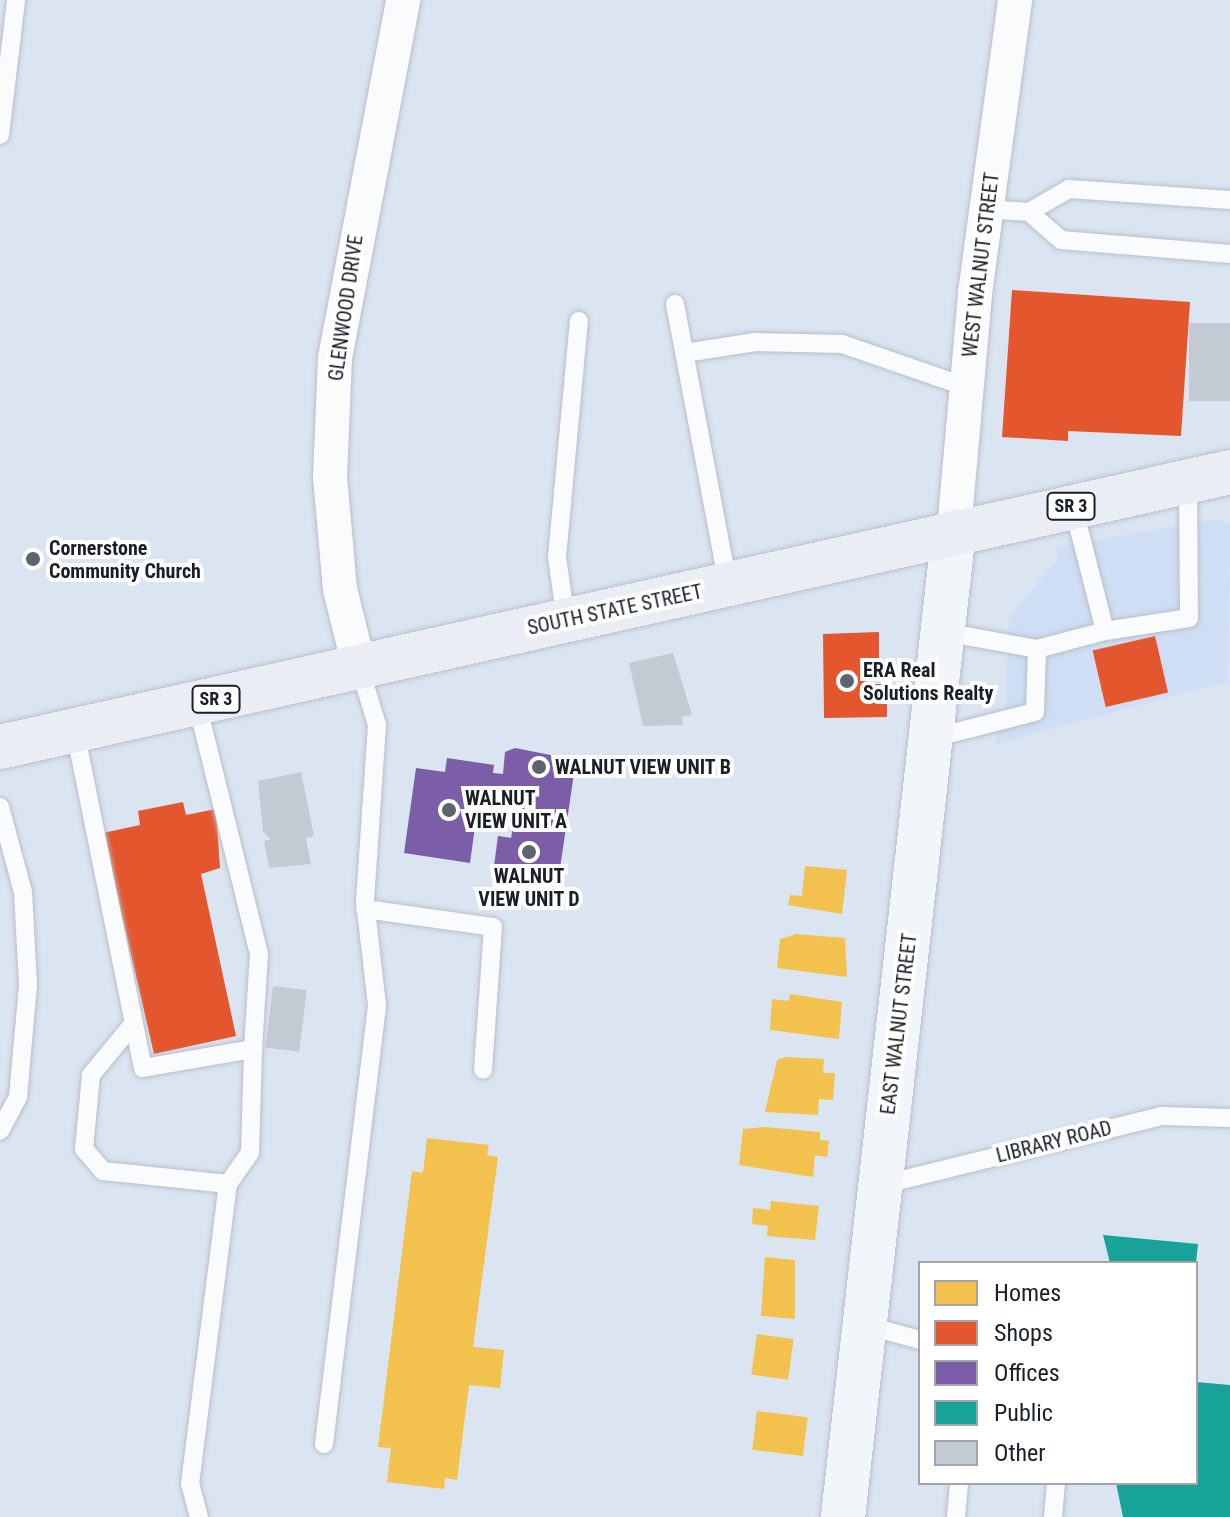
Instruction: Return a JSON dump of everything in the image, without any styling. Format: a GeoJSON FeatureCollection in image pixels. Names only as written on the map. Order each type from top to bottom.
{"type":"FeatureCollection","features":[{"type":"Feature","properties":{"kind":"main road","name":"SOUTH STATE STREET"},"geometry":{"type":"LineString","coordinates":[[0,747],[728,585],[954,530],[1230,472]]}},
{"type":"Feature","properties":{"kind":"main road","name":"EAST WALNUT STREET"},"geometry":{"type":"LineString","coordinates":[[843,1517],[954,530]]}},
{"type":"Feature","properties":{"kind":"street","name":"GLENWOOD DRIVE"},"geometry":{"type":"LineString","coordinates":[[359,666],[340,589],[330,477],[335,358],[403,0]]}},
{"type":"Feature","properties":{"kind":"street","name":"WEST WALNUT STREET"},"geometry":{"type":"LineString","coordinates":[[954,530],[986,209],[1015,0]]}},
{"type":"Feature","properties":{"kind":"lane"},"geometry":{"type":"LineString","coordinates":[[0,135],[16,0]]}},
{"type":"Feature","properties":{"kind":"lane"},"geometry":{"type":"LineString","coordinates":[[986,209],[1029,212],[1069,189],[1230,200]]}},
{"type":"Feature","properties":{"kind":"lane"},"geometry":{"type":"LineString","coordinates":[[1029,212],[1061,240],[1230,254]]}},
{"type":"Feature","properties":{"kind":"lane"},"geometry":{"type":"LineString","coordinates":[[675,304],[728,585]]}},
{"type":"Feature","properties":{"kind":"lane"},"geometry":{"type":"LineString","coordinates":[[566,621],[557,557],[579,321]]}},
{"type":"Feature","properties":{"kind":"lane"},"geometry":{"type":"LineString","coordinates":[[685,353],[755,342],[842,344],[967,387]]}},
{"type":"Feature","properties":{"kind":"lane"},"geometry":{"type":"LineString","coordinates":[[944,632],[1037,649],[1105,631],[1189,618],[1188,481]]}},
{"type":"Feature","properties":{"kind":"lane"},"geometry":{"type":"LineString","coordinates":[[1073,506],[1105,631]]}},
{"type":"Feature","properties":{"kind":"lane"},"geometry":{"type":"LineString","coordinates":[[933,738],[1035,712],[1037,649]]}},
{"type":"Feature","properties":{"kind":"lane"},"geometry":{"type":"LineString","coordinates":[[324,1444],[377,1005],[365,909],[377,725],[359,666]]}},
{"type":"Feature","properties":{"kind":"lane"},"geometry":{"type":"LineString","coordinates":[[197,703],[259,954],[250,1153],[228,1184],[190,1484],[199,1517]]}},
{"type":"Feature","properties":{"kind":"lane"},"geometry":{"type":"LineString","coordinates":[[75,731],[117,956],[143,1068],[253,1049]]}},
{"type":"Feature","properties":{"kind":"lane"},"geometry":{"type":"LineString","coordinates":[[0,807],[23,892],[28,985],[18,1097],[0,1131]]}},
{"type":"Feature","properties":{"kind":"lane"},"geometry":{"type":"LineString","coordinates":[[365,909],[493,927],[483,1070]]}},
{"type":"Feature","properties":{"kind":"lane"},"geometry":{"type":"LineString","coordinates":[[133,1024],[91,1075],[84,1149],[103,1171],[228,1184]]}},
{"type":"Feature","properties":{"kind":"lane","name":"LIBRARY ROAD"},"geometry":{"type":"LineString","coordinates":[[879,1185],[1162,1116],[1230,1118]]}},
{"type":"Feature","properties":{"kind":"lane"},"geometry":{"type":"LineString","coordinates":[[865,1325],[918,1339]]}},
{"type":"Feature","properties":{"kind":"lane"},"geometry":{"type":"LineString","coordinates":[[956,1517],[959,1485]]}},
{"type":"Feature","properties":{"kind":"lane"},"geometry":{"type":"LineString","coordinates":[[1053,1517],[1056,1485]]}},
{"type":"Feature","properties":{"kind":"shaded area"},"geometry":{"type":"Polygon","coordinates":[[[1217,519],[1230,524],[1228,681],[995,744],[1006,705],[1009,616],[1058,560],[1056,547],[1217,519]]]}},
{"type":"Feature","properties":{"kind":"building: Homes"},"geometry":{"type":"Polygon","coordinates":[[[805,866],[847,870],[842,914],[788,905],[790,895],[802,896],[805,866]]]}},
{"type":"Feature","properties":{"kind":"building: Homes"},"geometry":{"type":"Polygon","coordinates":[[[796,934],[845,938],[847,977],[777,968],[780,939],[796,934]]]}},
{"type":"Feature","properties":{"kind":"building: Homes"},"geometry":{"type":"Polygon","coordinates":[[[790,994],[842,1002],[839,1039],[770,1030],[772,999],[789,1001],[790,994]]]}},
{"type":"Feature","properties":{"kind":"building: Homes"},"geometry":{"type":"Polygon","coordinates":[[[786,1057],[824,1059],[823,1073],[835,1073],[833,1100],[819,1099],[818,1115],[765,1112],[777,1060],[786,1057]]]}},
{"type":"Feature","properties":{"kind":"building: Homes"},"geometry":{"type":"Polygon","coordinates":[[[764,1127],[820,1132],[820,1140],[829,1141],[827,1157],[815,1155],[813,1177],[739,1165],[743,1129],[764,1127]]]}},
{"type":"Feature","properties":{"kind":"building: Homes"},"geometry":{"type":"Polygon","coordinates":[[[427,1138],[489,1145],[487,1155],[498,1157],[473,1347],[504,1350],[500,1388],[469,1385],[457,1480],[445,1478],[444,1489],[387,1482],[391,1448],[378,1447],[412,1171],[423,1173],[427,1138]]]}},
{"type":"Feature","properties":{"kind":"building: Homes"},"geometry":{"type":"Polygon","coordinates":[[[771,1201],[819,1206],[815,1240],[767,1236],[768,1226],[752,1224],[753,1208],[770,1210],[771,1201]]]}},
{"type":"Feature","properties":{"kind":"building: Homes"},"geometry":{"type":"Polygon","coordinates":[[[765,1257],[795,1260],[795,1319],[761,1316],[765,1257]]]}},
{"type":"Feature","properties":{"kind":"building: Homes"},"geometry":{"type":"Polygon","coordinates":[[[757,1334],[794,1339],[788,1380],[751,1375],[757,1334]]]}},
{"type":"Feature","properties":{"kind":"building: Homes"},"geometry":{"type":"Polygon","coordinates":[[[757,1411],[808,1417],[803,1456],[752,1450],[757,1411]]]}},
{"type":"Feature","properties":{"kind":"building: Shops"},"geometry":{"type":"Polygon","coordinates":[[[1012,290],[1190,302],[1181,436],[1068,431],[1068,441],[1002,437],[1012,290]]]}},
{"type":"Feature","properties":{"kind":"building: Shops","name":"ERA Real Solutions Realty"},"geometry":{"type":"Polygon","coordinates":[[[879,632],[879,677],[871,677],[872,684],[887,684],[887,717],[824,718],[823,634],[879,632]]]}},
{"type":"Feature","properties":{"kind":"building: Shops"},"geometry":{"type":"Polygon","coordinates":[[[1155,636],[1168,693],[1106,707],[1093,650],[1155,636]]]}},
{"type":"Feature","properties":{"kind":"building: Shops"},"geometry":{"type":"Polygon","coordinates":[[[183,802],[186,815],[216,809],[220,868],[201,874],[236,1036],[154,1054],[103,833],[140,825],[138,811],[183,802]]]}},
{"type":"Feature","properties":{"kind":"building: Offices"},"geometry":{"type":"Polygon","coordinates":[[[515,748],[576,760],[559,875],[494,866],[498,836],[511,838],[515,816],[500,809],[477,812],[470,863],[404,853],[416,768],[445,772],[447,758],[494,765],[493,773],[503,774],[505,752],[515,748]]]}},
{"type":"Feature","properties":{"kind":"building: Public"},"geometry":{"type":"Polygon","coordinates":[[[1103,1235],[1198,1244],[1196,1261],[1110,1261],[1103,1235]]]}},
{"type":"Feature","properties":{"kind":"building: Public"},"geometry":{"type":"Polygon","coordinates":[[[1198,1382],[1230,1385],[1230,1517],[1123,1517],[1116,1485],[1198,1485],[1198,1382]]]}},
{"type":"Feature","properties":{"kind":"building: Other"},"geometry":{"type":"Polygon","coordinates":[[[1189,323],[1230,323],[1230,401],[1189,401],[1189,323]]]}},
{"type":"Feature","properties":{"kind":"building: Other"},"geometry":{"type":"Polygon","coordinates":[[[673,653],[692,715],[682,717],[683,725],[643,726],[629,663],[673,653]]]}},
{"type":"Feature","properties":{"kind":"building: Other"},"geometry":{"type":"Polygon","coordinates":[[[301,772],[314,836],[306,838],[311,864],[269,868],[264,841],[271,839],[263,832],[258,781],[301,772]]]}},
{"type":"Feature","properties":{"kind":"building: Other"},"geometry":{"type":"Polygon","coordinates":[[[273,986],[307,990],[299,1052],[265,1048],[273,986]]]}},
{"type":"Feature","properties":{"kind":"place","name":"Cornerstone Community Church"},"geometry":{"type":"Point","coordinates":[33,559]}},
{"type":"Feature","properties":{"kind":"place","name":"ERA Real Solutions Realty"},"geometry":{"type":"Point","coordinates":[847,681]}},
{"type":"Feature","properties":{"kind":"place","name":"WALNUT VIEW UNIT B"},"geometry":{"type":"Point","coordinates":[539,767]}},
{"type":"Feature","properties":{"kind":"place","name":"WALNUT VIEW UNIT A"},"geometry":{"type":"Point","coordinates":[449,810]}},
{"type":"Feature","properties":{"kind":"place","name":"WALNUT VIEW UNIT D"},"geometry":{"type":"Point","coordinates":[529,852]}}]}
